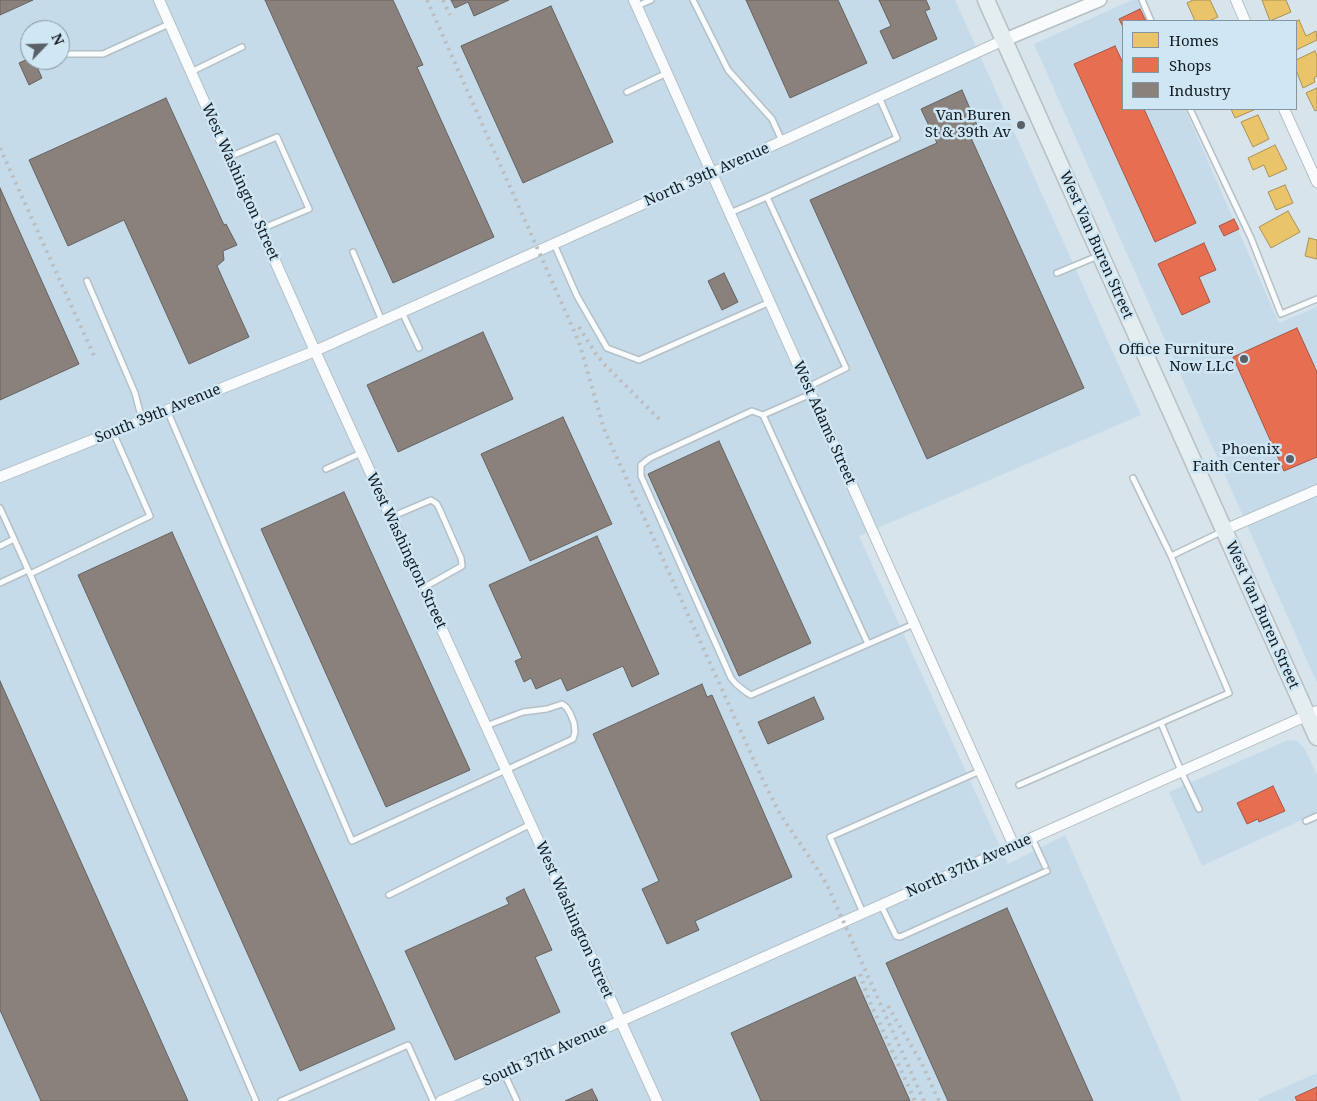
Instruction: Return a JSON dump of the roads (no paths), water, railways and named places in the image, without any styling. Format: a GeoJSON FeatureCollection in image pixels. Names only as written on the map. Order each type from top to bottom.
{"type":"FeatureCollection","features":[{"type":"Feature","properties":{"kind":"main road","name":"West Van Buren Street"},"geometry":{"type":"LineString","coordinates":[[986,0],[1224,530],[1312,714],[1317,737]]}},
{"type":"Feature","properties":{"kind":"street","name":"West Washington Street"},"geometry":{"type":"LineString","coordinates":[[159,0],[315,351],[657,1101]]}},
{"type":"Feature","properties":{"kind":"street","name":"North 39th Avenue"},"geometry":{"type":"LineString","coordinates":[[315,351],[1004,40],[1100,0]]}},
{"type":"Feature","properties":{"kind":"street"},"geometry":{"type":"LineString","coordinates":[[1236,0],[1245,20]]}},
{"type":"Feature","properties":{"kind":"street","name":"West Adams Street"},"geometry":{"type":"LineString","coordinates":[[636,3],[1014,846]]}},
{"type":"Feature","properties":{"kind":"street"},"geometry":{"type":"LineString","coordinates":[[1284,110],[1317,182]]}},
{"type":"Feature","properties":{"kind":"street","name":"South 39th Avenue"},"geometry":{"type":"LineString","coordinates":[[0,477],[315,351]]}},
{"type":"Feature","properties":{"kind":"street"},"geometry":{"type":"LineString","coordinates":[[1224,530],[1317,490]]}},
{"type":"Feature","properties":{"kind":"street","name":"North 37th Avenue"},"geometry":{"type":"LineString","coordinates":[[620,1021],[1312,714]]}},
{"type":"Feature","properties":{"kind":"street","name":"South 37th Avenue"},"geometry":{"type":"LineString","coordinates":[[442,1101],[620,1021]]}},
{"type":"Feature","properties":{"kind":"lane"},"geometry":{"type":"LineString","coordinates":[[636,3],[651,0]]}},
{"type":"Feature","properties":{"kind":"lane"},"geometry":{"type":"LineString","coordinates":[[693,0],[728,70],[772,119],[782,141]]}},
{"type":"Feature","properties":{"kind":"lane"},"geometry":{"type":"LineString","coordinates":[[1142,0],[1151,20]]}},
{"type":"Feature","properties":{"kind":"lane"},"geometry":{"type":"LineString","coordinates":[[70,54],[103,54],[170,24]]}},
{"type":"Feature","properties":{"kind":"lane"},"geometry":{"type":"LineString","coordinates":[[191,72],[242,48]]}},
{"type":"Feature","properties":{"kind":"lane"},"geometry":{"type":"LineString","coordinates":[[627,92],[667,73]]}},
{"type":"Feature","properties":{"kind":"lane"},"geometry":{"type":"LineString","coordinates":[[730,214],[897,138],[879,97]]}},
{"type":"Feature","properties":{"kind":"lane"},"geometry":{"type":"LineString","coordinates":[[1190,110],[1252,238],[1282,314],[1317,298]]}},
{"type":"Feature","properties":{"kind":"lane"},"geometry":{"type":"LineString","coordinates":[[229,157],[277,137],[309,209],[261,229]]}},
{"type":"Feature","properties":{"kind":"lane"},"geometry":{"type":"LineString","coordinates":[[763,415],[810,391],[846,368],[767,197]]}},
{"type":"Feature","properties":{"kind":"lane"},"geometry":{"type":"LineString","coordinates":[[554,244],[577,296],[607,348],[639,360],[770,302]]}},
{"type":"Feature","properties":{"kind":"lane"},"geometry":{"type":"LineString","coordinates":[[353,252],[382,321]]}},
{"type":"Feature","properties":{"kind":"lane"},"geometry":{"type":"LineString","coordinates":[[1056,273],[1100,255]]}},
{"type":"Feature","properties":{"kind":"lane"},"geometry":{"type":"LineString","coordinates":[[87,281],[135,393],[143,420]]}},
{"type":"Feature","properties":{"kind":"lane"},"geometry":{"type":"LineString","coordinates":[[402,312],[419,348]]}},
{"type":"Feature","properties":{"kind":"lane"},"geometry":{"type":"LineString","coordinates":[[167,410],[352,841],[572,739],[575,732],[570,713],[562,704],[547,709],[523,712],[486,726]]}},
{"type":"Feature","properties":{"kind":"lane"},"geometry":{"type":"LineString","coordinates":[[868,644],[763,415],[752,411],[650,458],[641,466],[641,476],[731,678],[751,695],[915,624]]}},
{"type":"Feature","properties":{"kind":"lane"},"geometry":{"type":"LineString","coordinates":[[0,583],[29,572],[150,516],[113,432]]}},
{"type":"Feature","properties":{"kind":"lane"},"geometry":{"type":"LineString","coordinates":[[326,469],[362,453]]}},
{"type":"Feature","properties":{"kind":"lane"},"geometry":{"type":"LineString","coordinates":[[1019,785],[1229,693],[1171,556],[1133,478]]}},
{"type":"Feature","properties":{"kind":"lane"},"geometry":{"type":"LineString","coordinates":[[391,517],[431,500],[440,510],[461,558],[462,566],[424,588]]}},
{"type":"Feature","properties":{"kind":"lane"},"geometry":{"type":"LineString","coordinates":[[0,508],[256,1101]]}},
{"type":"Feature","properties":{"kind":"lane"},"geometry":{"type":"LineString","coordinates":[[1171,556],[1224,530]]}},
{"type":"Feature","properties":{"kind":"lane"},"geometry":{"type":"LineString","coordinates":[[0,546],[14,539]]}},
{"type":"Feature","properties":{"kind":"lane"},"geometry":{"type":"LineString","coordinates":[[1162,723],[1199,810]]}},
{"type":"Feature","properties":{"kind":"lane"},"geometry":{"type":"LineString","coordinates":[[864,913],[830,837],[981,771]]}},
{"type":"Feature","properties":{"kind":"lane"},"geometry":{"type":"LineString","coordinates":[[1306,821],[1317,816]]}},
{"type":"Feature","properties":{"kind":"lane"},"geometry":{"type":"LineString","coordinates":[[389,895],[531,824]]}},
{"type":"Feature","properties":{"kind":"lane"},"geometry":{"type":"LineString","coordinates":[[881,905],[896,936],[900,937],[1046,868],[1032,838]]}},
{"type":"Feature","properties":{"kind":"lane"},"geometry":{"type":"LineString","coordinates":[[281,1101],[408,1045],[433,1101]]}},
{"type":"Feature","properties":{"kind":"lane"},"geometry":{"type":"LineString","coordinates":[[504,1073],[517,1101]]}},
{"type":"Feature","properties":{"kind":"railway"},"geometry":{"type":"LineString","coordinates":[[427,0],[579,342],[604,429],[762,778],[780,814],[827,885],[924,1101]]}},
{"type":"Feature","properties":{"kind":"railway"},"geometry":{"type":"LineString","coordinates":[[443,0],[450,15]]}},
{"type":"Feature","properties":{"kind":"railway"},"geometry":{"type":"LineString","coordinates":[[0,148],[95,358]]}},
{"type":"Feature","properties":{"kind":"railway"},"geometry":{"type":"LineString","coordinates":[[579,327],[604,364],[659,419]]}},
{"type":"Feature","properties":{"kind":"railway"},"geometry":{"type":"LineString","coordinates":[[860,974],[869,1000],[915,1101]]}},
{"type":"Feature","properties":{"kind":"railway"},"geometry":{"type":"LineString","coordinates":[[888,1006],[922,1064],[939,1101]]}},
{"type":"Feature","properties":{"kind":"place","name":"Van Buren St & 39th Av"},"geometry":{"type":"Point","coordinates":[1021,125]}},
{"type":"Feature","properties":{"kind":"place","name":"Office Furniture Now LLC"},"geometry":{"type":"Point","coordinates":[1244,359]}},
{"type":"Feature","properties":{"kind":"place","name":"Phoenix Faith Center"},"geometry":{"type":"Point","coordinates":[1290,459]}}]}
